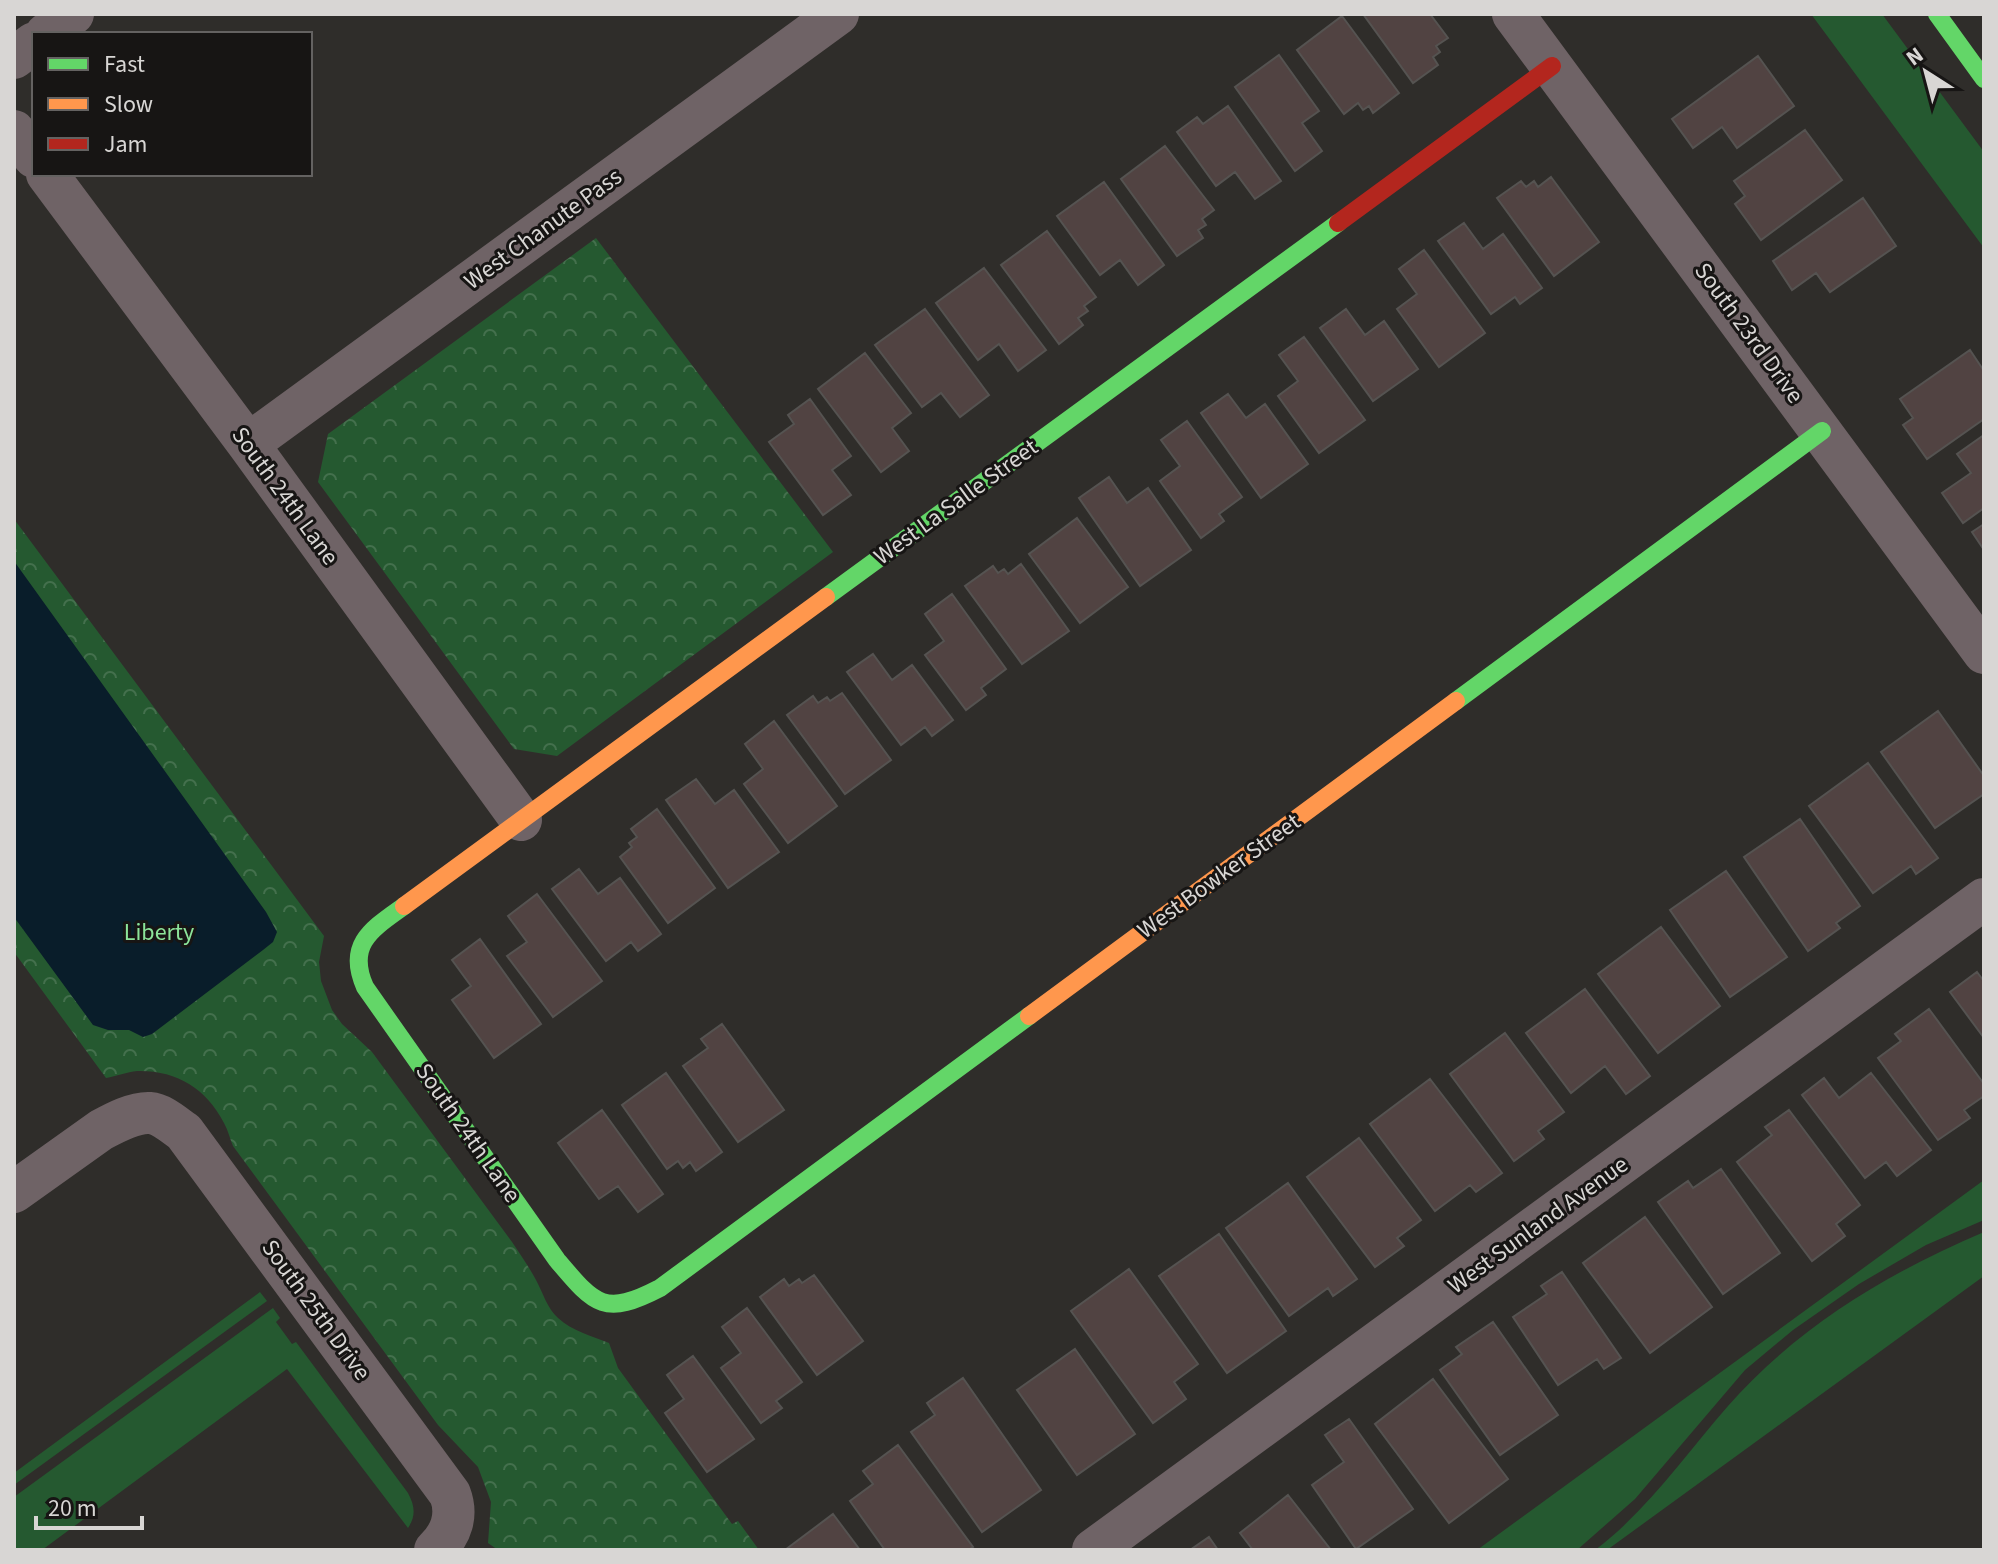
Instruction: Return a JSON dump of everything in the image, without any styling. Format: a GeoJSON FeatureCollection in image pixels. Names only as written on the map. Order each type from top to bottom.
{"type":"FeatureCollection","features":[{"type":"Feature","properties":{"kind":"street"},"geometry":{"type":"LineString","coordinates":[[49,32],[73,14]]}},
{"type":"Feature","properties":{"kind":"street","name":"West Chanute Pass"},"geometry":{"type":"LineString","coordinates":[[248,444],[838,14]]}},
{"type":"Feature","properties":{"kind":"street","name":"South 23rd Drive"},"geometry":{"type":"LineString","coordinates":[[1513,14],[1984,653]]}},
{"type":"Feature","properties":{"kind":"street"},"geometry":{"type":"LineString","coordinates":[[1937,14],[1982,73]]}},
{"type":"Feature","properties":{"kind":"street"},"geometry":{"type":"LineString","coordinates":[[14,58],[32,44]]}},
{"type":"Feature","properties":{"kind":"street","name":"West La Salle Street"},"geometry":{"type":"LineString","coordinates":[[362,941],[377,926],[521,820],[1552,66]]}},
{"type":"Feature","properties":{"kind":"street"},"geometry":{"type":"LineString","coordinates":[[14,131],[32,154]]}},
{"type":"Feature","properties":{"kind":"street","name":"South 24th Lane"},"geometry":{"type":"LineString","coordinates":[[48,176],[521,820]]}},
{"type":"Feature","properties":{"kind":"street","name":"West Bowker Street"},"geometry":{"type":"LineString","coordinates":[[609,1307],[635,1302],[660,1288],[1822,431]]}},
{"type":"Feature","properties":{"kind":"street","name":"West Sunland Avenue"},"geometry":{"type":"LineString","coordinates":[[1093,1550],[1984,899]]}},
{"type":"Feature","properties":{"kind":"street","name":"South 24th Lane"},"geometry":{"type":"LineString","coordinates":[[362,941],[357,960],[358,973],[365,987],[557,1260],[579,1287],[609,1307]]}},
{"type":"Feature","properties":{"kind":"street","name":"South 25th Drive"},"geometry":{"type":"LineString","coordinates":[[14,1192],[115,1122],[149,1113],[160,1116],[184,1132],[443,1483],[453,1504],[444,1539]]}},
{"type":"Feature","properties":{"kind":"green space"},"geometry":{"type":"Polygon","coordinates":[[[1811,14],[1882,14],[1984,152],[1984,248],[1811,14]]]}},
{"type":"Feature","properties":{"kind":"green space"},"geometry":{"type":"Polygon","coordinates":[[[596,238],[833,552],[557,756],[514,749],[318,482],[328,434],[596,238]]]}},
{"type":"Feature","properties":{"kind":"green space","name":"Liberty"},"geometry":{"type":"Polygon","coordinates":[[[14,519],[324,936],[319,962],[321,981],[332,1010],[342,1024],[372,1052],[512,1242],[554,1314],[576,1330],[609,1343],[618,1368],[732,1524],[738,1521],[759,1550],[498,1550],[488,1543],[491,1502],[478,1467],[438,1425],[233,1146],[217,1111],[199,1091],[165,1074],[137,1071],[106,1078],[14,952],[14,519]]]}},
{"type":"Feature","properties":{"kind":"green space"},"geometry":{"type":"Polygon","coordinates":[[[1984,1180],[1984,1220],[1926,1245],[1859,1284],[1793,1330],[1745,1370],[1635,1499],[1577,1550],[1477,1550],[1984,1180]]]}},
{"type":"Feature","properties":{"kind":"green space"},"geometry":{"type":"Polygon","coordinates":[[[1984,1232],[1984,1276],[1607,1550],[1595,1550],[1631,1518],[1728,1406],[1783,1352],[1814,1327],[1879,1284],[1984,1232]]]}},
{"type":"Feature","properties":{"kind":"green space"},"geometry":{"type":"Polygon","coordinates":[[[260,1292],[267,1301],[14,1485],[14,1473],[260,1292]]]}},
{"type":"Feature","properties":{"kind":"green space"},"geometry":{"type":"Polygon","coordinates":[[[273,1308],[280,1318],[276,1322],[292,1344],[296,1342],[408,1493],[414,1511],[408,1528],[287,1369],[42,1550],[14,1550],[14,1497],[273,1308]]]}},
{"type":"Feature","properties":{"kind":"water"},"geometry":{"type":"Polygon","coordinates":[[[14,561],[266,912],[277,932],[273,942],[263,950],[152,1034],[143,1037],[129,1030],[108,1030],[93,1025],[14,917],[14,561]]]}},
{"type":"Feature","properties":{"kind":"building"},"geometry":{"type":"Polygon","coordinates":[[[1363,14],[1430,14],[1448,38],[1436,46],[1440,52],[1433,57],[1438,65],[1413,83],[1363,14]]]}},
{"type":"Feature","properties":{"kind":"building"},"geometry":{"type":"Polygon","coordinates":[[[1342,16],[1399,93],[1373,113],[1369,106],[1363,110],[1358,103],[1344,114],[1297,50],[1342,16]]]}},
{"type":"Feature","properties":{"kind":"building"},"geometry":{"type":"Polygon","coordinates":[[[1279,55],[1319,111],[1302,123],[1322,151],[1295,171],[1235,87],[1279,55]]]}},
{"type":"Feature","properties":{"kind":"building"},"geometry":{"type":"Polygon","coordinates":[[[1758,56],[1794,106],[1737,148],[1722,127],[1693,148],[1672,119],[1758,56]]]}},
{"type":"Feature","properties":{"kind":"building"},"geometry":{"type":"Polygon","coordinates":[[[1228,106],[1281,181],[1255,199],[1235,172],[1216,186],[1177,132],[1197,117],[1203,124],[1228,106]]]}},
{"type":"Feature","properties":{"kind":"building"},"geometry":{"type":"Polygon","coordinates":[[[1805,130],[1842,180],[1761,240],[1735,204],[1745,196],[1734,181],[1805,130]]]}},
{"type":"Feature","properties":{"kind":"building"},"geometry":{"type":"Polygon","coordinates":[[[1165,146],[1214,210],[1202,219],[1206,225],[1198,230],[1203,238],[1177,256],[1121,179],[1165,146]]]}},
{"type":"Feature","properties":{"kind":"building"},"geometry":{"type":"Polygon","coordinates":[[[1551,177],[1599,242],[1554,276],[1497,198],[1521,181],[1526,187],[1534,181],[1538,187],[1551,177]]]}},
{"type":"Feature","properties":{"kind":"building"},"geometry":{"type":"Polygon","coordinates":[[[1104,182],[1164,265],[1138,285],[1120,260],[1100,275],[1057,216],[1104,182]]]}},
{"type":"Feature","properties":{"kind":"building"},"geometry":{"type":"Polygon","coordinates":[[[1863,198],[1896,246],[1830,292],[1816,273],[1792,290],[1773,261],[1863,198]]]}},
{"type":"Feature","properties":{"kind":"building"},"geometry":{"type":"Polygon","coordinates":[[[1464,223],[1483,249],[1503,234],[1542,288],[1520,304],[1515,297],[1491,314],[1438,241],[1464,223]]]}},
{"type":"Feature","properties":{"kind":"building"},"geometry":{"type":"Polygon","coordinates":[[[1047,231],[1096,297],[1084,306],[1088,311],[1078,318],[1083,325],[1059,344],[1001,265],[1047,231]]]}},
{"type":"Feature","properties":{"kind":"building"},"geometry":{"type":"Polygon","coordinates":[[[1424,250],[1485,333],[1439,367],[1397,309],[1417,294],[1399,269],[1424,250]]]}},
{"type":"Feature","properties":{"kind":"building"},"geometry":{"type":"Polygon","coordinates":[[[984,268],[1046,350],[1018,371],[999,344],[978,360],[936,303],[984,268]]]}},
{"type":"Feature","properties":{"kind":"building"},"geometry":{"type":"Polygon","coordinates":[[[925,309],[989,395],[960,417],[941,393],[922,407],[875,345],[925,309]]]}},
{"type":"Feature","properties":{"kind":"building"},"geometry":{"type":"Polygon","coordinates":[[[1346,309],[1365,335],[1384,321],[1418,369],[1373,401],[1320,328],[1346,309]]]}},
{"type":"Feature","properties":{"kind":"building"},"geometry":{"type":"Polygon","coordinates":[[[1304,337],[1365,420],[1319,453],[1278,396],[1298,381],[1279,355],[1304,337]]]}},
{"type":"Feature","properties":{"kind":"building"},"geometry":{"type":"Polygon","coordinates":[[[1970,350],[1984,371],[1984,419],[1927,459],[1903,425],[1913,418],[1900,399],[1970,350]]]}},
{"type":"Feature","properties":{"kind":"building"},"geometry":{"type":"Polygon","coordinates":[[[865,353],[911,413],[892,428],[909,451],[881,472],[818,389],[865,353]]]}},
{"type":"Feature","properties":{"kind":"building"},"geometry":{"type":"Polygon","coordinates":[[[1228,394],[1246,418],[1265,404],[1308,464],[1261,498],[1201,413],[1228,394]]]}},
{"type":"Feature","properties":{"kind":"building"},"geometry":{"type":"Polygon","coordinates":[[[810,399],[851,456],[832,470],[851,495],[823,515],[769,442],[794,424],[788,415],[810,399]]]}},
{"type":"Feature","properties":{"kind":"building"},"geometry":{"type":"Polygon","coordinates":[[[1187,421],[1242,497],[1219,514],[1224,521],[1201,538],[1160,481],[1180,466],[1161,440],[1187,421]]]}},
{"type":"Feature","properties":{"kind":"building"},"geometry":{"type":"Polygon","coordinates":[[[1984,435],[1984,508],[1963,523],[1942,493],[1971,473],[1957,454],[1984,435]]]}},
{"type":"Feature","properties":{"kind":"building"},"geometry":{"type":"Polygon","coordinates":[[[1109,477],[1127,503],[1148,488],[1191,550],[1140,586],[1079,498],[1109,477]]]}},
{"type":"Feature","properties":{"kind":"building"},"geometry":{"type":"Polygon","coordinates":[[[1077,518],[1128,587],[1080,623],[1029,554],[1077,518]]]}},
{"type":"Feature","properties":{"kind":"building"},"geometry":{"type":"Polygon","coordinates":[[[1984,524],[1984,550],[1972,532],[1984,524]]]}},
{"type":"Feature","properties":{"kind":"building"},"geometry":{"type":"Polygon","coordinates":[[[1021,564],[1069,631],[1022,664],[965,586],[993,566],[998,573],[1004,569],[1008,574],[1021,564]]]}},
{"type":"Feature","properties":{"kind":"building"},"geometry":{"type":"Polygon","coordinates":[[[952,594],[1006,669],[981,688],[986,695],[966,710],[925,655],[944,641],[925,614],[952,594]]]}},
{"type":"Feature","properties":{"kind":"building"},"geometry":{"type":"Polygon","coordinates":[[[873,654],[892,680],[912,665],[953,720],[932,736],[925,727],[901,745],[847,672],[873,654]]]}},
{"type":"Feature","properties":{"kind":"building"},"geometry":{"type":"Polygon","coordinates":[[[842,693],[891,760],[845,794],[787,715],[813,696],[818,703],[827,697],[830,701],[842,693]]]}},
{"type":"Feature","properties":{"kind":"building"},"geometry":{"type":"Polygon","coordinates":[[[1938,711],[1984,776],[1984,794],[1935,828],[1881,752],[1938,711]]]}},
{"type":"Feature","properties":{"kind":"building"},"geometry":{"type":"Polygon","coordinates":[[[774,721],[837,806],[788,843],[744,784],[763,769],[745,744],[774,721]]]}},
{"type":"Feature","properties":{"kind":"building"},"geometry":{"type":"Polygon","coordinates":[[[1868,763],[1938,858],[1916,874],[1911,866],[1873,893],[1809,806],[1868,763]]]}},
{"type":"Feature","properties":{"kind":"building"},"geometry":{"type":"Polygon","coordinates":[[[696,779],[715,804],[734,790],[779,852],[728,888],[666,800],[696,779]]]}},
{"type":"Feature","properties":{"kind":"building"},"geometry":{"type":"Polygon","coordinates":[[[657,809],[715,888],[668,923],[620,857],[632,847],[629,843],[637,837],[631,829],[657,809]]]}},
{"type":"Feature","properties":{"kind":"building"},"geometry":{"type":"Polygon","coordinates":[[[1800,819],[1860,906],[1836,923],[1840,928],[1808,951],[1744,857],[1800,819]]]}},
{"type":"Feature","properties":{"kind":"building"},"geometry":{"type":"Polygon","coordinates":[[[579,869],[598,894],[620,878],[661,934],[638,951],[631,942],[606,961],[552,889],[579,869]]]}},
{"type":"Feature","properties":{"kind":"building"},"geometry":{"type":"Polygon","coordinates":[[[1726,871],[1787,957],[1730,997],[1670,910],[1726,871]]]}},
{"type":"Feature","properties":{"kind":"building"},"geometry":{"type":"Polygon","coordinates":[[[537,894],[602,981],[553,1017],[507,956],[527,942],[508,916],[537,894]]]}},
{"type":"Feature","properties":{"kind":"building"},"geometry":{"type":"Polygon","coordinates":[[[1661,927],[1720,1006],[1658,1053],[1598,974],[1661,927]]]}},
{"type":"Feature","properties":{"kind":"building"},"geometry":{"type":"Polygon","coordinates":[[[480,939],[541,1024],[494,1058],[452,1000],[471,986],[452,960],[480,939]]]}},
{"type":"Feature","properties":{"kind":"building"},"geometry":{"type":"Polygon","coordinates":[[[1977,972],[1984,979],[1984,1038],[1950,992],[1977,972]]]}},
{"type":"Feature","properties":{"kind":"building"},"geometry":{"type":"Polygon","coordinates":[[[1585,989],[1650,1076],[1626,1094],[1605,1066],[1571,1093],[1526,1033],[1585,989]]]}},
{"type":"Feature","properties":{"kind":"building"},"geometry":{"type":"Polygon","coordinates":[[[1929,1009],[1984,1084],[1984,1096],[1964,1110],[1970,1118],[1938,1140],[1878,1058],[1901,1041],[1895,1034],[1929,1009]]]}},
{"type":"Feature","properties":{"kind":"building"},"geometry":{"type":"Polygon","coordinates":[[[722,1024],[784,1110],[738,1142],[683,1066],[708,1048],[701,1039],[722,1024]]]}},
{"type":"Feature","properties":{"kind":"building"},"geometry":{"type":"Polygon","coordinates":[[[1505,1033],[1564,1112],[1538,1131],[1544,1139],[1514,1161],[1450,1074],[1505,1033]]]}},
{"type":"Feature","properties":{"kind":"building"},"geometry":{"type":"Polygon","coordinates":[[[666,1073],[722,1152],[696,1171],[690,1162],[683,1168],[678,1161],[667,1169],[622,1105],[666,1073]]]}},
{"type":"Feature","properties":{"kind":"building"},"geometry":{"type":"Polygon","coordinates":[[[1871,1073],[1931,1150],[1897,1176],[1886,1162],[1865,1178],[1802,1095],[1824,1078],[1839,1098],[1871,1073]]]}},
{"type":"Feature","properties":{"kind":"building"},"geometry":{"type":"Polygon","coordinates":[[[1430,1079],[1502,1173],[1476,1192],[1470,1185],[1435,1211],[1370,1124],[1430,1079]]]}},
{"type":"Feature","properties":{"kind":"building"},"geometry":{"type":"Polygon","coordinates":[[[602,1110],[663,1194],[638,1212],[618,1186],[599,1199],[558,1143],[602,1110]]]}},
{"type":"Feature","properties":{"kind":"building"},"geometry":{"type":"Polygon","coordinates":[[[1789,1110],[1860,1205],[1836,1224],[1845,1236],[1812,1261],[1737,1162],[1772,1135],[1765,1127],[1789,1110]]]}},
{"type":"Feature","properties":{"kind":"building"},"geometry":{"type":"Polygon","coordinates":[[[1359,1138],[1421,1220],[1397,1238],[1404,1246],[1375,1267],[1307,1177],[1359,1138]]]}},
{"type":"Feature","properties":{"kind":"building"},"geometry":{"type":"Polygon","coordinates":[[[1721,1169],[1780,1253],[1723,1294],[1658,1202],[1688,1181],[1693,1188],[1721,1169]]]}},
{"type":"Feature","properties":{"kind":"building"},"geometry":{"type":"Polygon","coordinates":[[[1288,1183],[1357,1279],[1333,1296],[1328,1288],[1289,1316],[1226,1228],[1288,1183]]]}},
{"type":"Feature","properties":{"kind":"building"},"geometry":{"type":"Polygon","coordinates":[[[1645,1217],[1712,1307],[1650,1353],[1583,1263],[1645,1217]]]}},
{"type":"Feature","properties":{"kind":"building"},"geometry":{"type":"Polygon","coordinates":[[[1219,1234],[1286,1331],[1227,1373],[1159,1276],[1219,1234]]]}},
{"type":"Feature","properties":{"kind":"building"},"geometry":{"type":"Polygon","coordinates":[[[1129,1269],[1198,1364],[1174,1382],[1186,1399],[1153,1423],[1071,1311],[1129,1269]]]}},
{"type":"Feature","properties":{"kind":"building"},"geometry":{"type":"Polygon","coordinates":[[[1562,1272],[1621,1358],[1604,1369],[1597,1359],[1558,1385],[1513,1317],[1547,1294],[1541,1286],[1562,1272]]]}},
{"type":"Feature","properties":{"kind":"building"},"geometry":{"type":"Polygon","coordinates":[[[814,1275],[863,1341],[817,1375],[760,1297],[784,1279],[789,1286],[799,1279],[802,1283],[814,1275]]]}},
{"type":"Feature","properties":{"kind":"building"},"geometry":{"type":"Polygon","coordinates":[[[747,1308],[802,1382],[776,1401],[782,1408],[761,1423],[721,1368],[741,1353],[722,1327],[747,1308]]]}},
{"type":"Feature","properties":{"kind":"building"},"geometry":{"type":"Polygon","coordinates":[[[1493,1322],[1558,1415],[1500,1455],[1440,1370],[1462,1354],[1456,1347],[1493,1322]]]}},
{"type":"Feature","properties":{"kind":"building"},"geometry":{"type":"Polygon","coordinates":[[[1075,1349],[1135,1434],[1077,1475],[1017,1390],[1075,1349]]]}},
{"type":"Feature","properties":{"kind":"building"},"geometry":{"type":"Polygon","coordinates":[[[693,1356],[754,1439],[707,1472],[665,1413],[684,1399],[667,1375],[693,1356]]]}},
{"type":"Feature","properties":{"kind":"building"},"geometry":{"type":"Polygon","coordinates":[[[963,1378],[1041,1490],[982,1532],[911,1432],[935,1415],[927,1403],[963,1378]]]}},
{"type":"Feature","properties":{"kind":"building"},"geometry":{"type":"Polygon","coordinates":[[[1433,1379],[1508,1479],[1449,1523],[1375,1424],[1433,1379]]]}},
{"type":"Feature","properties":{"kind":"building"},"geometry":{"type":"Polygon","coordinates":[[[1349,1419],[1413,1509],[1356,1549],[1312,1485],[1344,1462],[1325,1435],[1349,1419]]]}},
{"type":"Feature","properties":{"kind":"building"},"geometry":{"type":"Polygon","coordinates":[[[898,1445],[973,1547],[968,1550],[885,1550],[850,1501],[873,1484],[863,1471],[898,1445]]]}},
{"type":"Feature","properties":{"kind":"building"},"geometry":{"type":"Polygon","coordinates":[[[1288,1495],[1331,1550],[1253,1550],[1240,1533],[1288,1495]]]}},
{"type":"Feature","properties":{"kind":"building"},"geometry":{"type":"Polygon","coordinates":[[[833,1514],[860,1550],[785,1550],[833,1514]]]}},
{"type":"Feature","properties":{"kind":"building"},"geometry":{"type":"Polygon","coordinates":[[[1209,1537],[1218,1550],[1190,1550],[1209,1537]]]}},
{"type":"Feature","properties":{"kind":"traffic: fast"},"geometry":{"type":"LineString","coordinates":[[1937,14],[1984,79]]}},
{"type":"Feature","properties":{"kind":"traffic: fast"},"geometry":{"type":"LineString","coordinates":[[826,597],[1338,223]]}},
{"type":"Feature","properties":{"kind":"traffic: fast"},"geometry":{"type":"LineString","coordinates":[[1456,701],[1822,431]]}},
{"type":"Feature","properties":{"kind":"traffic: fast"},"geometry":{"type":"LineString","coordinates":[[404,906],[365,939],[359,959],[365,987],[557,1260],[592,1296],[613,1304],[660,1288],[1029,1016]]}},
{"type":"Feature","properties":{"kind":"traffic: slow"},"geometry":{"type":"LineString","coordinates":[[404,906],[826,597]]}},
{"type":"Feature","properties":{"kind":"traffic: slow"},"geometry":{"type":"LineString","coordinates":[[1029,1016],[1456,701]]}},
{"type":"Feature","properties":{"kind":"traffic: jam"},"geometry":{"type":"LineString","coordinates":[[1338,223],[1552,66]]}}]}
